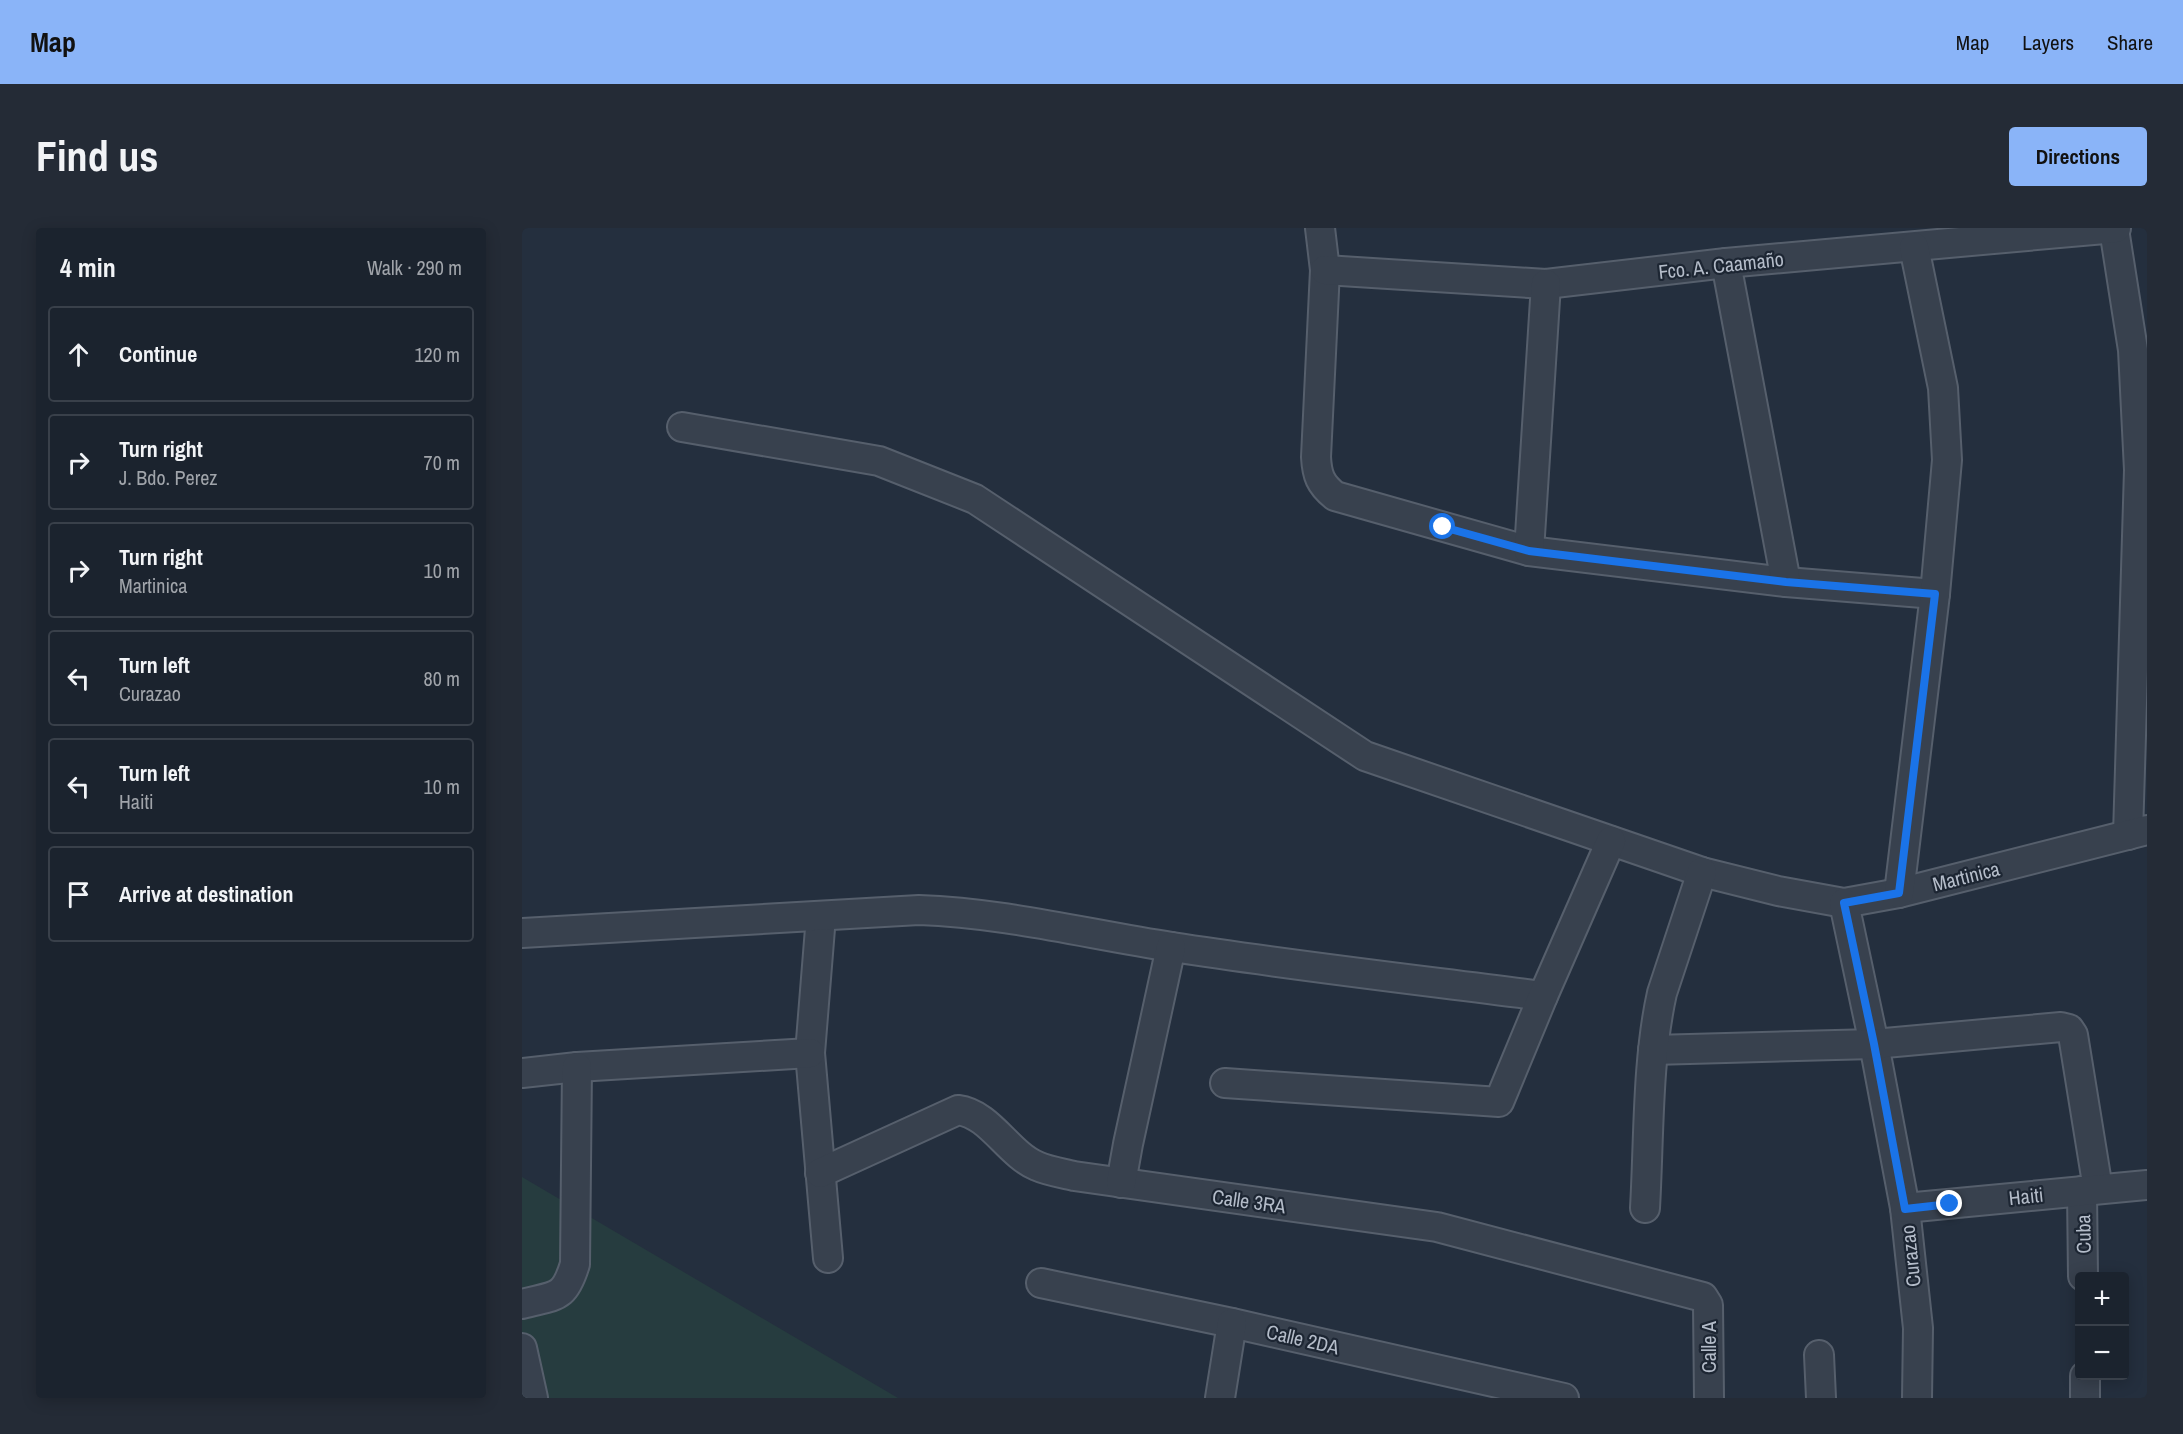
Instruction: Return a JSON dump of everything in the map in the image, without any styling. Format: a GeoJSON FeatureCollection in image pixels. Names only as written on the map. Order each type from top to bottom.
{"type":"FeatureCollection","features":[{"type":"Feature","properties":{"kind":"street"},"geometry":{"type":"LineString","coordinates":[[1320,228],[1326,270],[1316,457],[1317,476],[1324,487],[1335,496],[1529,551],[1786,582],[1935,594]]}},
{"type":"Feature","properties":{"kind":"street"},"geometry":{"type":"LineString","coordinates":[[2115,228],[2133,350],[2139,470],[2138,832]]}},
{"type":"Feature","properties":{"kind":"street","name":"Fco. A. Caamaño"},"geometry":{"type":"LineString","coordinates":[[1326,270],[1546,284],[1726,263],[2115,228]]}},
{"type":"Feature","properties":{"kind":"street"},"geometry":{"type":"LineString","coordinates":[[1899,893],[1935,594],[1947,460],[1943,400],[1914,247]]}},
{"type":"Feature","properties":{"kind":"street"},"geometry":{"type":"LineString","coordinates":[[1726,263],[1786,582]]}},
{"type":"Feature","properties":{"kind":"street"},"geometry":{"type":"LineString","coordinates":[[1529,551],[1546,284]]}},
{"type":"Feature","properties":{"kind":"street","name":"Martinica"},"geometry":{"type":"LineString","coordinates":[[682,427],[879,461],[975,499],[1365,756],[1702,872],[1778,891],[1844,903],[1899,893],[2138,832]]}},
{"type":"Feature","properties":{"kind":"street"},"geometry":{"type":"LineString","coordinates":[[1225,1083],[1499,1102],[1611,842]]}},
{"type":"Feature","properties":{"kind":"street"},"geometry":{"type":"LineString","coordinates":[[1645,1208],[1653,1050],[1662,993],[1702,872]]}},
{"type":"Feature","properties":{"kind":"street","name":"Curazao"},"geometry":{"type":"LineString","coordinates":[[1844,903],[1874,1044],[1905,1209],[1918,1328],[1917,1398]]}},
{"type":"Feature","properties":{"kind":"street"},"geometry":{"type":"LineString","coordinates":[[522,933],[920,910],[950,911],[1053,925],[1171,947],[1543,996]]}},
{"type":"Feature","properties":{"kind":"street"},"geometry":{"type":"LineString","coordinates":[[821,916],[810,1053],[828,1258]]}},
{"type":"Feature","properties":{"kind":"street"},"geometry":{"type":"LineString","coordinates":[[1121,1183],[1171,947]]}},
{"type":"Feature","properties":{"kind":"street","name":"Cuba"},"geometry":{"type":"LineString","coordinates":[[1874,1044],[2061,1027],[2069,1029],[2073,1035],[2090,1190],[2083,1272]]}},
{"type":"Feature","properties":{"kind":"street"},"geometry":{"type":"LineString","coordinates":[[1653,1050],[1874,1044]]}},
{"type":"Feature","properties":{"kind":"street"},"geometry":{"type":"LineString","coordinates":[[522,1073],[577,1067],[810,1053]]}},
{"type":"Feature","properties":{"kind":"street"},"geometry":{"type":"LineString","coordinates":[[522,1304],[559,1294],[569,1284],[575,1264],[577,1067]]}},
{"type":"Feature","properties":{"kind":"street","name":"Calle 3RA"},"geometry":{"type":"LineString","coordinates":[[820,1173],[958,1110],[971,1112],[1011,1148],[1036,1166],[1074,1176],[1437,1227],[1703,1297]]}},
{"type":"Feature","properties":{"kind":"street","name":"Haiti"},"geometry":{"type":"LineString","coordinates":[[1905,1209],[2147,1185]]}},
{"type":"Feature","properties":{"kind":"street","name":"Calle 2DA"},"geometry":{"type":"LineString","coordinates":[[1041,1283],[1232,1323],[1564,1398]]}},
{"type":"Feature","properties":{"kind":"street","name":"Calle A"},"geometry":{"type":"LineString","coordinates":[[1703,1297],[1708,1305],[1709,1398]]}},
{"type":"Feature","properties":{"kind":"street"},"geometry":{"type":"LineString","coordinates":[[1220,1398],[1232,1323]]}},
{"type":"Feature","properties":{"kind":"street"},"geometry":{"type":"LineString","coordinates":[[522,1348],[533,1398]]}},
{"type":"Feature","properties":{"kind":"street"},"geometry":{"type":"LineString","coordinates":[[1819,1355],[1821,1398]]}},
{"type":"Feature","properties":{"kind":"street"},"geometry":{"type":"LineString","coordinates":[[2085,1380],[2085,1398]]}},
{"type":"Feature","properties":{"kind":"green space"},"geometry":{"type":"Polygon","coordinates":[[[522,1177],[898,1398],[522,1398],[522,1177]]]}},
{"type":"Feature","properties":{"kind":"route"},"geometry":{"type":"LineString","coordinates":[[1443,527],[1529,551],[1786,582],[1935,594],[1899,893],[1844,903],[1874,1044],[1905,1209],[1950,1204]]}}]}
